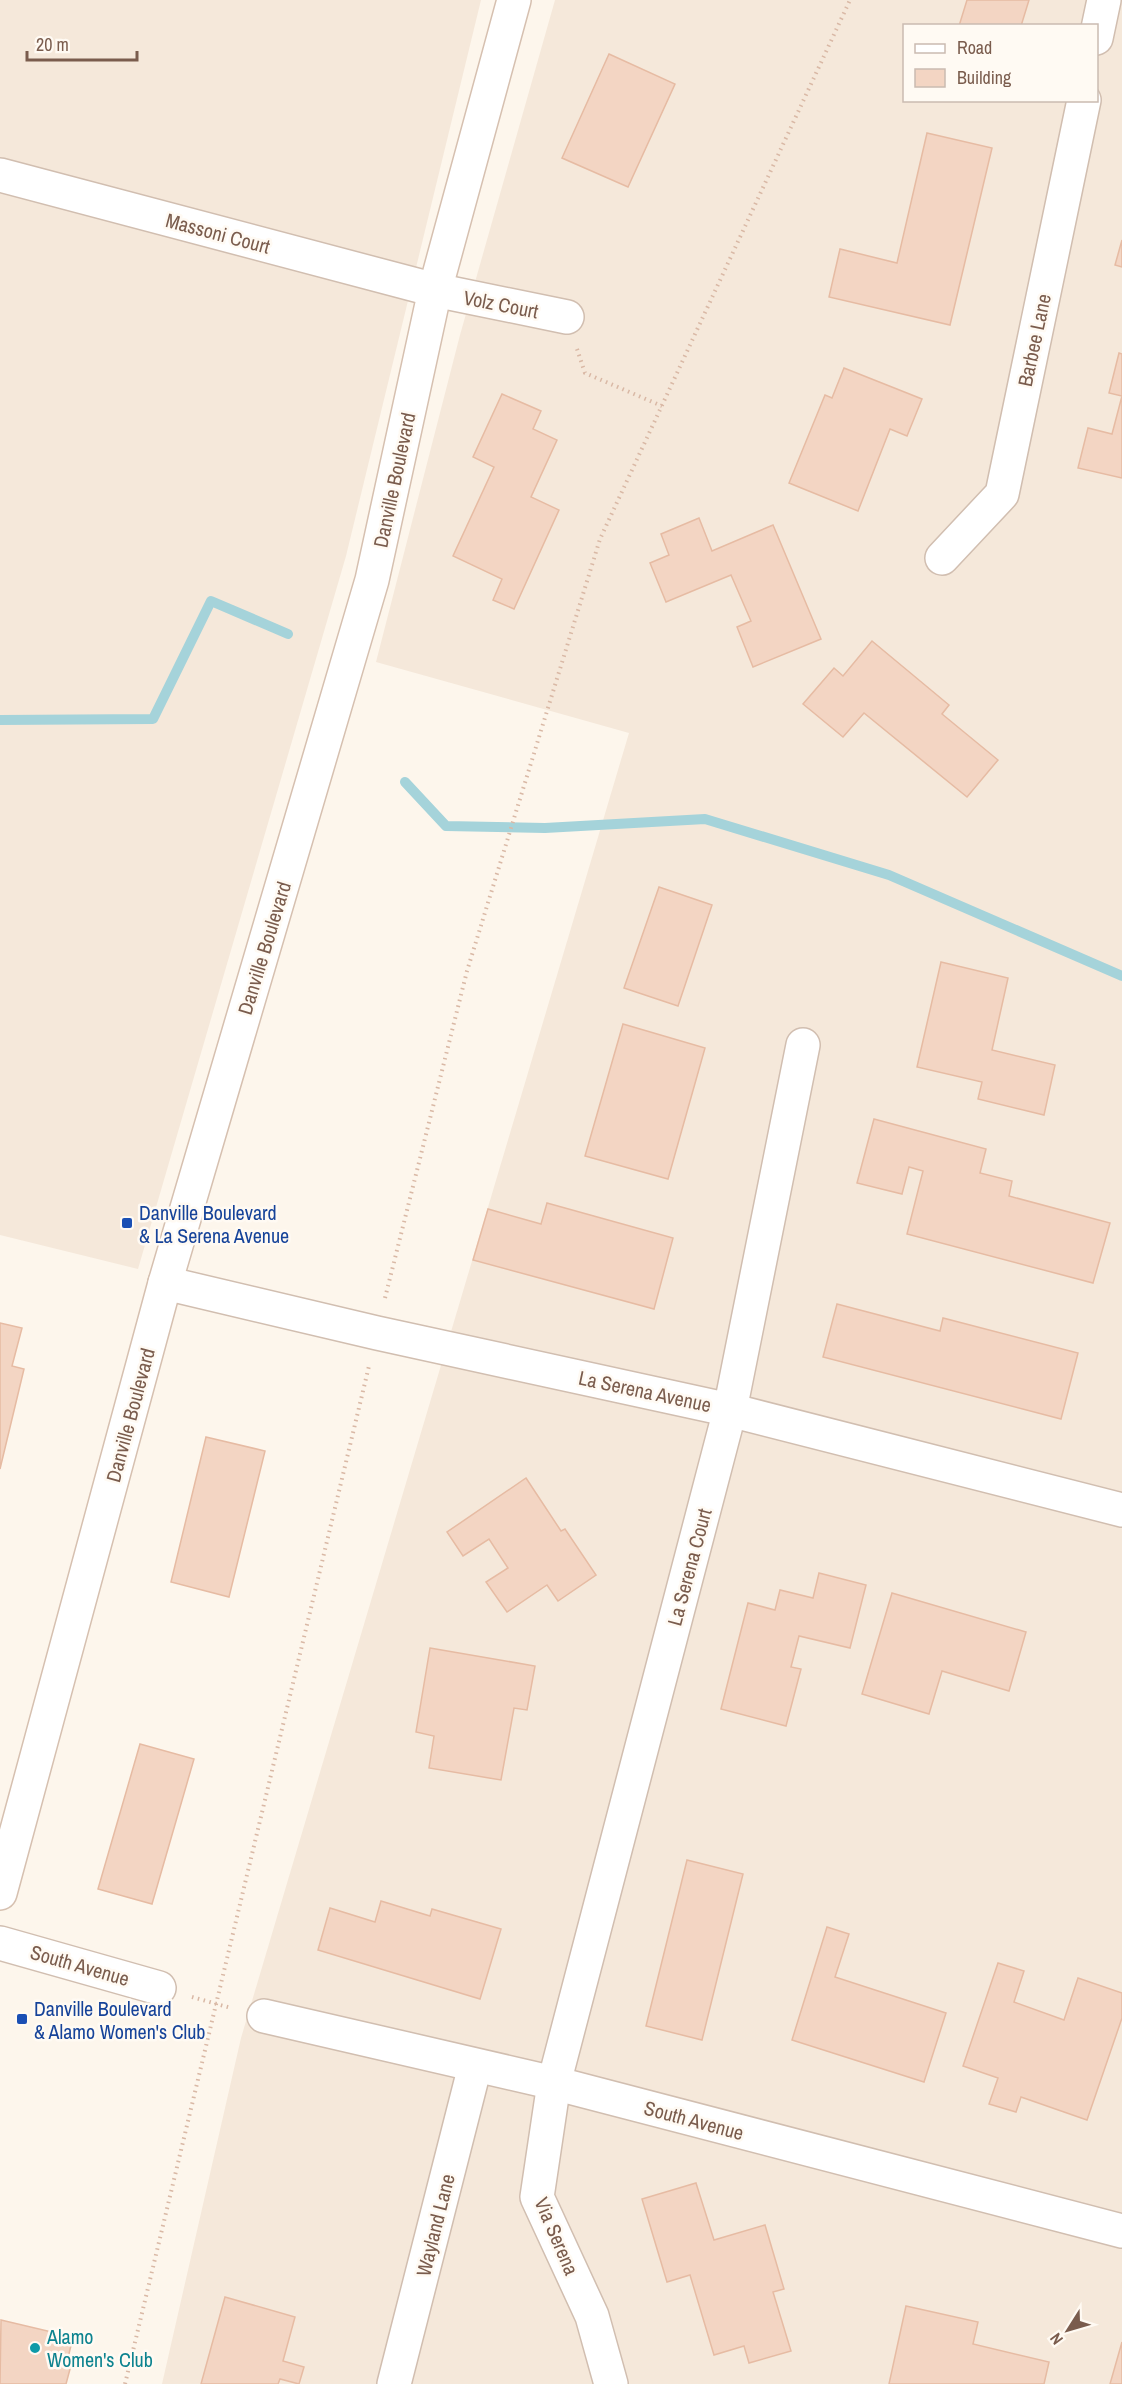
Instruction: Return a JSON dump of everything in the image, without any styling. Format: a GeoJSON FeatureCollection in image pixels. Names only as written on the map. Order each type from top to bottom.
{"type":"FeatureCollection","features":[{"type":"Feature","properties":{"kind":"street","name":"Danville Boulevard"},"geometry":{"type":"LineString","coordinates":[[0,1893],[165,1284],[372,580],[435,290],[514,0]]}},
{"type":"Feature","properties":{"kind":"street"},"geometry":{"type":"LineString","coordinates":[[1098,28],[1104,0]]}},
{"type":"Feature","properties":{"kind":"street","name":"Barbee Lane"},"geometry":{"type":"LineString","coordinates":[[942,558],[1002,494],[1084,102]]}},
{"type":"Feature","properties":{"kind":"street","name":"Massoni Court"},"geometry":{"type":"LineString","coordinates":[[0,175],[435,290]]}},
{"type":"Feature","properties":{"kind":"street","name":"Volz Court"},"geometry":{"type":"LineString","coordinates":[[435,290],[567,317]]}},
{"type":"Feature","properties":{"kind":"street","name":"La Serena Court"},"geometry":{"type":"LineString","coordinates":[[554,2083],[730,1410],[803,1045]]}},
{"type":"Feature","properties":{"kind":"street","name":"La Serena Avenue"},"geometry":{"type":"LineString","coordinates":[[165,1284],[730,1410],[1122,1510]]}},
{"type":"Feature","properties":{"kind":"street","name":"South Avenue"},"geometry":{"type":"LineString","coordinates":[[0,1943],[159,1988]]}},
{"type":"Feature","properties":{"kind":"street","name":"South Avenue"},"geometry":{"type":"LineString","coordinates":[[264,2016],[554,2083],[1122,2231]]}},
{"type":"Feature","properties":{"kind":"street","name":"Wayland Lane"},"geometry":{"type":"LineString","coordinates":[[394,2384],[475,2066]]}},
{"type":"Feature","properties":{"kind":"street","name":"Via Serena"},"geometry":{"type":"LineString","coordinates":[[554,2083],[537,2197],[592,2316],[611,2384]]}},
{"type":"Feature","properties":{"kind":"path"},"geometry":{"type":"LineString","coordinates":[[125,2384],[377,1333],[467,971],[600,539],[850,0]]}},
{"type":"Feature","properties":{"kind":"path"},"geometry":{"type":"LineString","coordinates":[[567,317],[585,373],[662,406]]}},
{"type":"Feature","properties":{"kind":"path"},"geometry":{"type":"LineString","coordinates":[[159,1988],[264,2016]]}},
{"type":"Feature","properties":{"kind":"shaded area"},"geometry":{"type":"Polygon","coordinates":[[[0,0],[481,0],[346,556],[138,1269],[0,1235],[0,0]]]}},
{"type":"Feature","properties":{"kind":"shaded area"},"geometry":{"type":"Polygon","coordinates":[[[555,0],[1122,0],[1122,2384],[162,2384],[241,2038],[629,733],[376,662],[460,335],[555,0]]]}},
{"type":"Feature","properties":{"kind":"building"},"geometry":{"type":"Polygon","coordinates":[[[967,0],[1029,0],[1022,24],[960,24],[967,0]]]}},
{"type":"Feature","properties":{"kind":"building"},"geometry":{"type":"Polygon","coordinates":[[[609,54],[675,84],[628,187],[562,158],[609,54]]]}},
{"type":"Feature","properties":{"kind":"building"},"geometry":{"type":"Polygon","coordinates":[[[927,133],[992,148],[950,325],[829,297],[840,249],[897,263],[927,133]]]}},
{"type":"Feature","properties":{"kind":"building"},"geometry":{"type":"Polygon","coordinates":[[[1122,240],[1122,267],[1115,265],[1122,240]]]}},
{"type":"Feature","properties":{"kind":"building"},"geometry":{"type":"Polygon","coordinates":[[[1119,353],[1122,354],[1122,396],[1109,393],[1119,353]]]}},
{"type":"Feature","properties":{"kind":"building"},"geometry":{"type":"Polygon","coordinates":[[[844,368],[922,399],[907,436],[890,429],[858,511],[789,483],[825,395],[832,398],[844,368]]]}},
{"type":"Feature","properties":{"kind":"building"},"geometry":{"type":"Polygon","coordinates":[[[502,394],[541,411],[533,429],[557,440],[531,497],[559,510],[514,609],[493,600],[502,579],[453,556],[494,467],[473,457],[502,394]]]}},
{"type":"Feature","properties":{"kind":"building"},"geometry":{"type":"Polygon","coordinates":[[[1122,396],[1122,478],[1078,468],[1088,428],[1112,434],[1122,396]]]}},
{"type":"Feature","properties":{"kind":"building"},"geometry":{"type":"Polygon","coordinates":[[[699,518],[712,551],[773,525],[821,639],[753,667],[737,627],[751,621],[731,575],[666,602],[650,563],[669,555],[661,534],[699,518]]]}},
{"type":"Feature","properties":{"kind":"building"},"geometry":{"type":"Polygon","coordinates":[[[872,641],[949,705],[942,714],[998,760],[967,797],[864,713],[843,737],[803,704],[834,668],[843,676],[872,641]]]}},
{"type":"Feature","properties":{"kind":"building"},"geometry":{"type":"Polygon","coordinates":[[[659,887],[712,905],[678,1006],[624,988],[659,887]]]}},
{"type":"Feature","properties":{"kind":"building"},"geometry":{"type":"Polygon","coordinates":[[[941,962],[1008,978],[992,1050],[1055,1065],[1044,1115],[978,1099],[982,1082],[917,1067],[941,962]]]}},
{"type":"Feature","properties":{"kind":"building"},"geometry":{"type":"Polygon","coordinates":[[[623,1024],[705,1048],[668,1179],[585,1156],[623,1024]]]}},
{"type":"Feature","properties":{"kind":"building"},"geometry":{"type":"Polygon","coordinates":[[[874,1119],[986,1149],[980,1173],[1012,1181],[1009,1196],[1110,1223],[1093,1283],[907,1234],[923,1171],[909,1167],[902,1194],[857,1183],[874,1119]]]}},
{"type":"Feature","properties":{"kind":"building"},"geometry":{"type":"Polygon","coordinates":[[[547,1203],[673,1238],[654,1309],[473,1260],[488,1209],[541,1224],[547,1203]]]}},
{"type":"Feature","properties":{"kind":"building"},"geometry":{"type":"Polygon","coordinates":[[[837,1304],[940,1331],[943,1318],[1078,1353],[1061,1419],[823,1357],[837,1304]]]}},
{"type":"Feature","properties":{"kind":"building"},"geometry":{"type":"Polygon","coordinates":[[[0,1323],[22,1328],[12,1366],[24,1369],[0,1469],[0,1323]]]}},
{"type":"Feature","properties":{"kind":"building"},"geometry":{"type":"Polygon","coordinates":[[[206,1437],[265,1451],[229,1597],[171,1582],[206,1437]]]}},
{"type":"Feature","properties":{"kind":"building"},"geometry":{"type":"Polygon","coordinates":[[[526,1478],[561,1531],[565,1529],[596,1575],[558,1601],[547,1585],[507,1612],[486,1582],[508,1568],[489,1539],[463,1556],[447,1532],[526,1478]]]}},
{"type":"Feature","properties":{"kind":"building"},"geometry":{"type":"Polygon","coordinates":[[[819,1573],[866,1585],[850,1648],[799,1636],[791,1667],[801,1669],[786,1726],[721,1709],[748,1603],[775,1610],[780,1590],[813,1598],[819,1573]]]}},
{"type":"Feature","properties":{"kind":"building"},"geometry":{"type":"Polygon","coordinates":[[[892,1593],[1026,1632],[1009,1691],[942,1671],[929,1714],[862,1694],[892,1593]]]}},
{"type":"Feature","properties":{"kind":"building"},"geometry":{"type":"Polygon","coordinates":[[[430,1648],[535,1666],[527,1710],[514,1708],[501,1780],[429,1768],[434,1736],[416,1732],[430,1648]]]}},
{"type":"Feature","properties":{"kind":"building"},"geometry":{"type":"Polygon","coordinates":[[[140,1744],[194,1759],[152,1904],[98,1889],[140,1744]]]}},
{"type":"Feature","properties":{"kind":"building"},"geometry":{"type":"Polygon","coordinates":[[[687,1860],[743,1874],[702,2040],[646,2026],[687,1860]]]}},
{"type":"Feature","properties":{"kind":"building"},"geometry":{"type":"Polygon","coordinates":[[[381,1901],[430,1916],[432,1909],[501,1929],[480,1999],[318,1950],[330,1908],[375,1922],[381,1901]]]}},
{"type":"Feature","properties":{"kind":"building"},"geometry":{"type":"Polygon","coordinates":[[[827,1927],[849,1934],[835,1977],[946,2013],[924,2082],[792,2040],[827,1927]]]}},
{"type":"Feature","properties":{"kind":"building"},"geometry":{"type":"Polygon","coordinates":[[[998,1963],[1024,1971],[1014,2002],[1064,2020],[1078,1978],[1122,1993],[1122,2018],[1087,2120],[1021,2097],[1016,2112],[989,2104],[998,2078],[963,2066],[998,1963]]]}},
{"type":"Feature","properties":{"kind":"building"},"geometry":{"type":"Polygon","coordinates":[[[696,2183],[714,2240],[765,2225],[784,2289],[773,2292],[791,2351],[749,2363],[744,2346],[714,2355],[690,2275],[667,2282],[642,2199],[696,2183]]]}},
{"type":"Feature","properties":{"kind":"building"},"geometry":{"type":"Polygon","coordinates":[[[225,2297],[295,2317],[283,2361],[304,2367],[299,2384],[280,2379],[278,2384],[201,2384],[225,2297]]]}},
{"type":"Feature","properties":{"kind":"building"},"geometry":{"type":"Polygon","coordinates":[[[906,2306],[978,2322],[973,2344],[1049,2362],[1044,2384],[889,2384],[906,2306]]]}},
{"type":"Feature","properties":{"kind":"building","name":"Alamo Women's Club"},"geometry":{"type":"Polygon","coordinates":[[[1,2320],[73,2337],[68,2358],[73,2358],[66,2384],[0,2384],[1,2320]]]}},
{"type":"Feature","properties":{"kind":"building"},"geometry":{"type":"Polygon","coordinates":[[[1122,2342],[1122,2384],[1110,2384],[1122,2342]]]}},
{"type":"Feature","properties":{"kind":"waterway"},"geometry":{"type":"LineString","coordinates":[[0,720],[153,719],[211,601],[288,634]]}},
{"type":"Feature","properties":{"kind":"waterway"},"geometry":{"type":"LineString","coordinates":[[405,782],[446,826],[545,828],[705,819],[889,875],[1122,976]]}},
{"type":"Feature","properties":{"kind":"place","name":"Danville Boulevard & La Serena Avenue"},"geometry":{"type":"Point","coordinates":[127,1223]}},
{"type":"Feature","properties":{"kind":"place","name":"Danville Boulevard & Alamo Women's Club"},"geometry":{"type":"Point","coordinates":[22,2019]}},
{"type":"Feature","properties":{"kind":"place","name":"Alamo Women's Club"},"geometry":{"type":"Point","coordinates":[35,2348]}}]}
